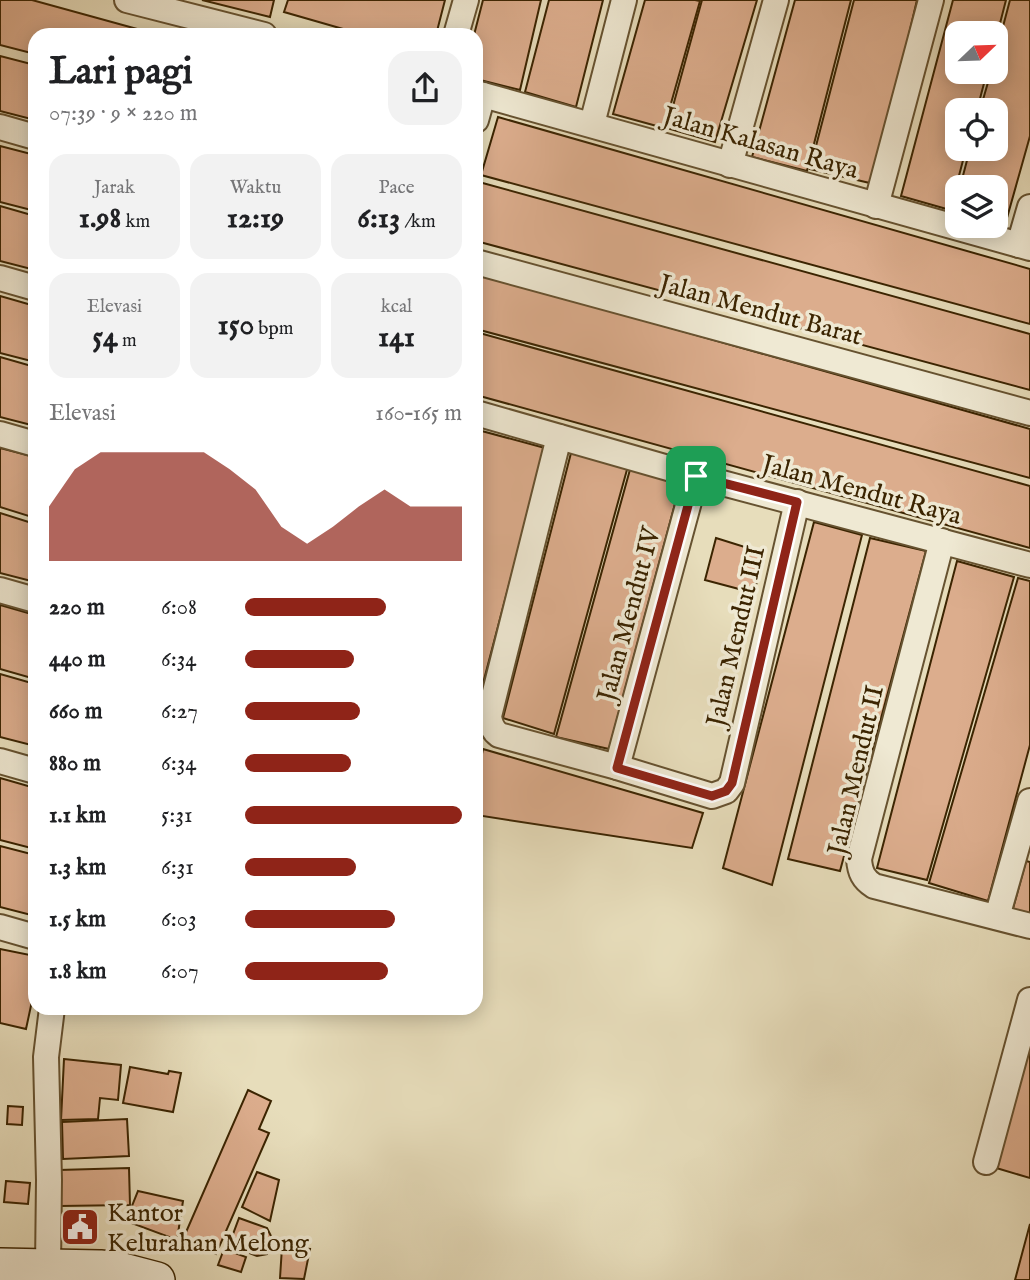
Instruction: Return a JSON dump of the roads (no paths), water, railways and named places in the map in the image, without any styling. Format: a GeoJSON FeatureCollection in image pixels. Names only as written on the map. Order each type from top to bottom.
{"type":"FeatureCollection","features":[{"type":"Feature","properties":{"kind":"main road"},"geometry":{"type":"LineString","coordinates":[[4,1271],[48,1267],[119,1270],[157,1280]]}},
{"type":"Feature","properties":{"kind":"street"},"geometry":{"type":"LineString","coordinates":[[127,0],[237,28]]}},
{"type":"Feature","properties":{"kind":"street"},"geometry":{"type":"LineString","coordinates":[[458,28],[466,0]]}},
{"type":"Feature","properties":{"kind":"street"},"geometry":{"type":"LineString","coordinates":[[592,124],[624,0]]}},
{"type":"Feature","properties":{"kind":"street"},"geometry":{"type":"LineString","coordinates":[[730,165],[776,0]]}},
{"type":"Feature","properties":{"kind":"street"},"geometry":{"type":"LineString","coordinates":[[876,205],[931,0]]}},
{"type":"Feature","properties":{"kind":"street","name":"Jalan Kalasan Raya"},"geometry":{"type":"LineString","coordinates":[[483,95],[1025,247]]}},
{"type":"Feature","properties":{"kind":"street"},"geometry":{"type":"LineString","coordinates":[[0,127],[28,135]]}},
{"type":"Feature","properties":{"kind":"street"},"geometry":{"type":"LineString","coordinates":[[1025,247],[1030,207]]}},
{"type":"Feature","properties":{"kind":"street","name":"Jalan Mendut Barat"},"geometry":{"type":"LineString","coordinates":[[483,264],[1030,412]]}},
{"type":"Feature","properties":{"kind":"street"},"geometry":{"type":"LineString","coordinates":[[0,278],[28,286]]}},
{"type":"Feature","properties":{"kind":"street","name":"Jalan Mendut Raya"},"geometry":{"type":"LineString","coordinates":[[483,415],[696,476],[1030,565]]}},
{"type":"Feature","properties":{"kind":"street"},"geometry":{"type":"LineString","coordinates":[[0,434],[28,442]]}},
{"type":"Feature","properties":{"kind":"street"},"geometry":{"type":"LineString","coordinates":[[559,437],[489,716],[494,731],[499,735],[617,768]]}},
{"type":"Feature","properties":{"kind":"street","name":"Jalan Mendut IV"},"geometry":{"type":"LineString","coordinates":[[617,768],[696,476]]}},
{"type":"Feature","properties":{"kind":"street","name":"Jalan Mendut III"},"geometry":{"type":"LineString","coordinates":[[617,768],[712,796],[726,791],[732,783],[797,502]]}},
{"type":"Feature","properties":{"kind":"street","name":"Jalan Mendut II"},"geometry":{"type":"LineString","coordinates":[[942,541],[859,859],[860,871],[874,886],[997,917]]}},
{"type":"Feature","properties":{"kind":"street"},"geometry":{"type":"LineString","coordinates":[[0,590],[28,598]]}},
{"type":"Feature","properties":{"kind":"street"},"geometry":{"type":"LineString","coordinates":[[0,761],[28,769]]}},
{"type":"Feature","properties":{"kind":"street"},"geometry":{"type":"LineString","coordinates":[[1030,804],[997,917],[1030,926]]}},
{"type":"Feature","properties":{"kind":"street"},"geometry":{"type":"LineString","coordinates":[[0,928],[28,935]]}},
{"type":"Feature","properties":{"kind":"street"},"geometry":{"type":"LineString","coordinates":[[986,1162],[1030,1000]]}},
{"type":"Feature","properties":{"kind":"street"},"geometry":{"type":"LineString","coordinates":[[48,1267],[46,1057],[51,1015]]}},
{"type":"Feature","properties":{"kind":"place","name":"Kantor Kelurahan Melong"},"geometry":{"type":"Point","coordinates":[80,1227]}}]}
